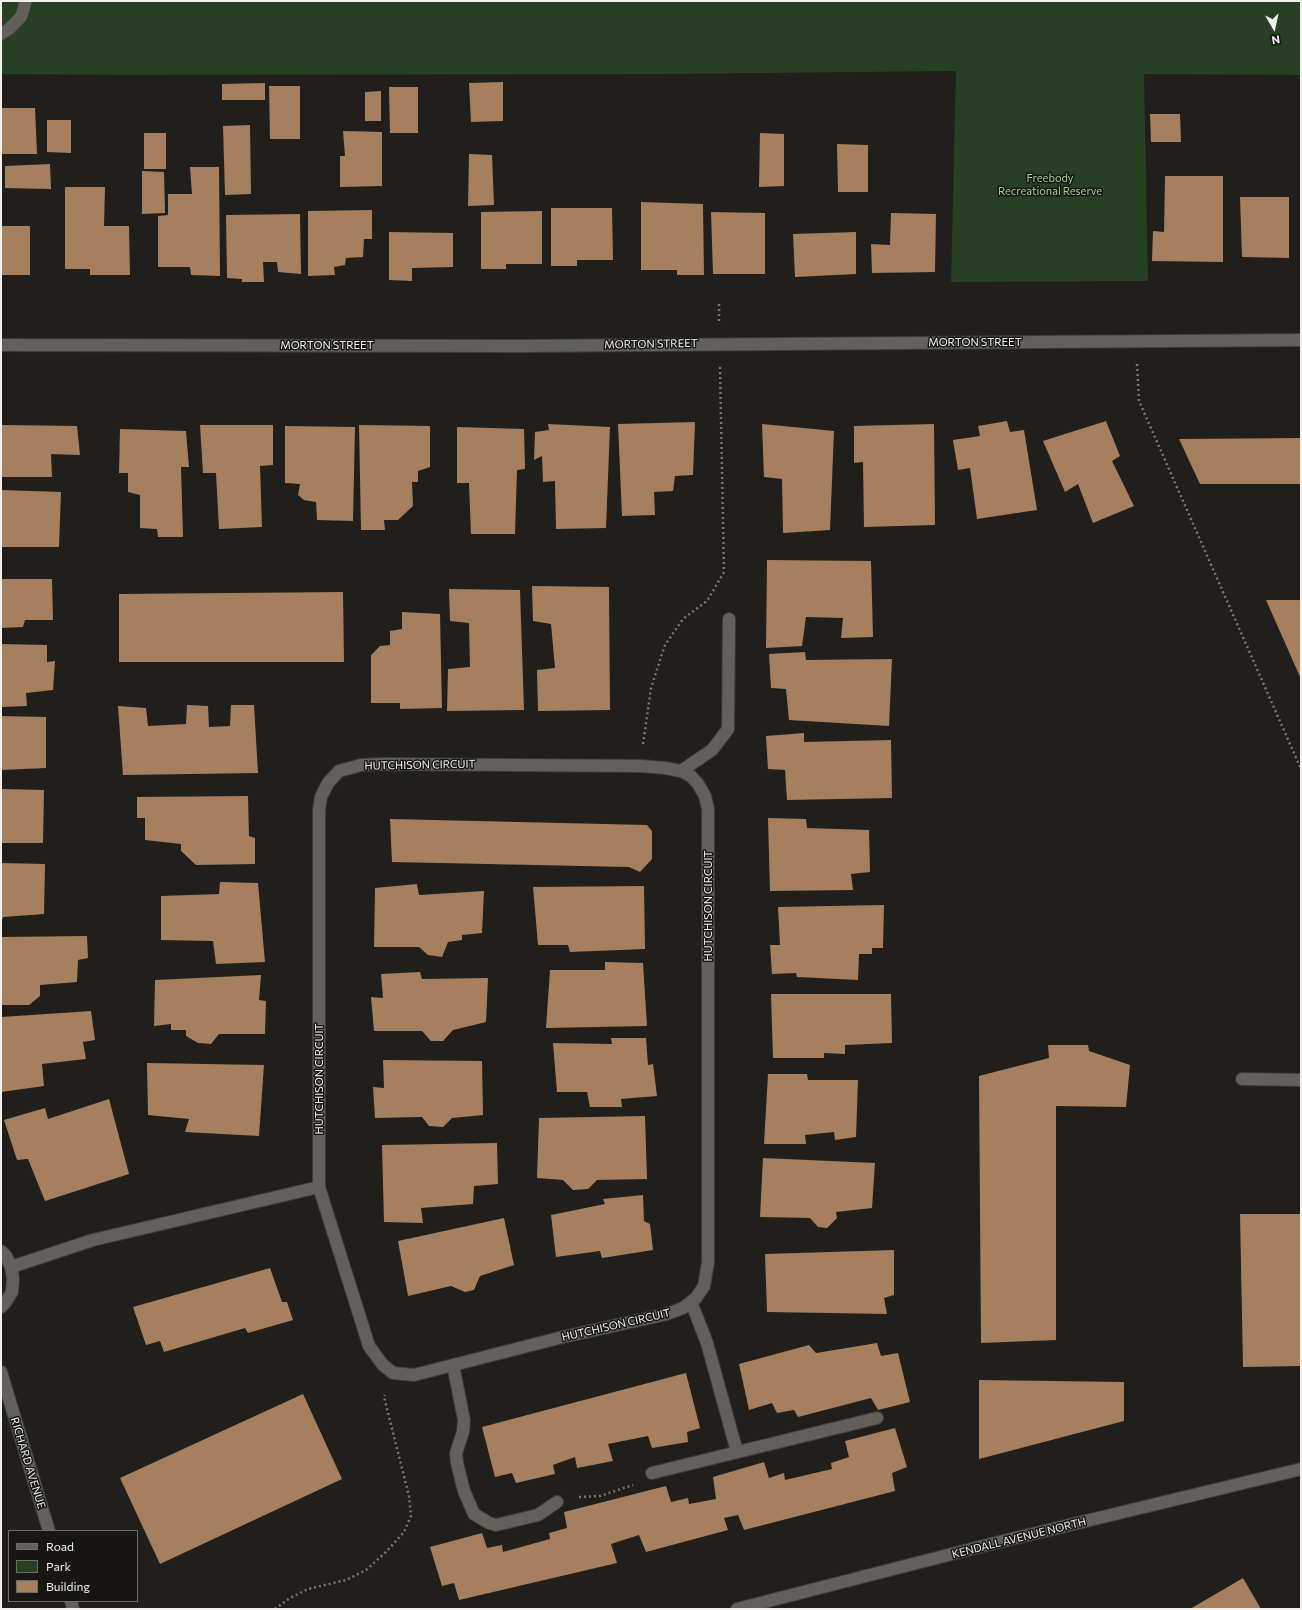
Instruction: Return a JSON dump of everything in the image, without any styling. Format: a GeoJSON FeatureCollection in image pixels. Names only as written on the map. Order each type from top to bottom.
{"type":"FeatureCollection","features":[{"type":"Feature","properties":{"kind":"street"},"geometry":{"type":"LineString","coordinates":[[1,34],[9,29],[21,17],[26,1]]}},
{"type":"Feature","properties":{"kind":"street","name":"MORTON STREET"},"geometry":{"type":"LineString","coordinates":[[1,345],[520,346],[1301,340]]}},
{"type":"Feature","properties":{"kind":"street"},"geometry":{"type":"LineString","coordinates":[[680,771],[712,750],[728,729],[729,619]]}},
{"type":"Feature","properties":{"kind":"street","name":"HUTCHISON CIRCUIT"},"geometry":{"type":"LineString","coordinates":[[361,765],[641,766],[665,768],[680,771],[691,776],[705,796],[708,810],[708,1262],[704,1286],[700,1292],[683,1308],[667,1314],[414,1375],[393,1373],[383,1365],[369,1346],[319,1187],[318,810],[321,797],[328,783],[339,771],[361,765]]}},
{"type":"Feature","properties":{"kind":"street"},"geometry":{"type":"LineString","coordinates":[[1242,1080],[1301,1080]]}},
{"type":"Feature","properties":{"kind":"street"},"geometry":{"type":"LineString","coordinates":[[11,1267],[93,1240],[319,1187]]}},
{"type":"Feature","properties":{"kind":"street"},"geometry":{"type":"LineString","coordinates":[[1,1251],[6,1256],[11,1267],[13,1279],[12,1292],[1,1307]]}},
{"type":"Feature","properties":{"kind":"street"},"geometry":{"type":"LineString","coordinates":[[690,1302],[707,1343],[737,1452]]}},
{"type":"Feature","properties":{"kind":"street"},"geometry":{"type":"LineString","coordinates":[[453,1365],[464,1420],[463,1432],[456,1453],[457,1463],[464,1491],[474,1514],[489,1523],[496,1525],[538,1515],[557,1502]]}},
{"type":"Feature","properties":{"kind":"street","name":"RICHARD AVENUE"},"geometry":{"type":"LineString","coordinates":[[1,1372],[49,1530]]}},
{"type":"Feature","properties":{"kind":"street"},"geometry":{"type":"LineString","coordinates":[[652,1473],[876,1418]]}},
{"type":"Feature","properties":{"kind":"street","name":"KENDALL AVENUE NORTH"},"geometry":{"type":"LineString","coordinates":[[737,1609],[995,1543],[1301,1468]]}},
{"type":"Feature","properties":{"kind":"path"},"geometry":{"type":"LineString","coordinates":[[641,766],[650,688],[665,645],[683,619],[707,601],[724,572],[719,304]]}},
{"type":"Feature","properties":{"kind":"path"},"geometry":{"type":"LineString","coordinates":[[1136,341],[1139,401],[1301,769]]}},
{"type":"Feature","properties":{"kind":"path"},"geometry":{"type":"LineString","coordinates":[[275,1609],[290,1598],[308,1589],[346,1580],[366,1570],[386,1552],[404,1532],[411,1516],[409,1496],[384,1397],[393,1373]]}},
{"type":"Feature","properties":{"kind":"path"},"geometry":{"type":"LineString","coordinates":[[557,1502],[567,1497],[592,1497],[629,1487],[652,1473]]}},
{"type":"Feature","properties":{"kind":"green space","name":"Freebody Recreational Reserve"},"geometry":{"type":"Polygon","coordinates":[[[1,1],[1301,1],[1301,75],[1144,74],[1148,281],[951,282],[956,71],[663,74],[1,74],[1,1]]]}},
{"type":"Feature","properties":{"kind":"building"},"geometry":{"type":"Polygon","coordinates":[[[503,82],[503,121],[471,122],[469,83],[503,82]]]}},
{"type":"Feature","properties":{"kind":"building"},"geometry":{"type":"Polygon","coordinates":[[[265,83],[265,100],[222,100],[222,84],[265,83]]]}},
{"type":"Feature","properties":{"kind":"building"},"geometry":{"type":"Polygon","coordinates":[[[269,86],[300,86],[300,139],[270,139],[269,86]]]}},
{"type":"Feature","properties":{"kind":"building"},"geometry":{"type":"Polygon","coordinates":[[[389,87],[418,87],[418,133],[390,133],[389,87]]]}},
{"type":"Feature","properties":{"kind":"building"},"geometry":{"type":"Polygon","coordinates":[[[381,91],[381,121],[365,121],[365,92],[381,91]]]}},
{"type":"Feature","properties":{"kind":"building"},"geometry":{"type":"Polygon","coordinates":[[[1,108],[35,108],[37,154],[1,154],[1,108]]]}},
{"type":"Feature","properties":{"kind":"building"},"geometry":{"type":"Polygon","coordinates":[[[1150,114],[1180,114],[1181,142],[1151,142],[1150,114]]]}},
{"type":"Feature","properties":{"kind":"building"},"geometry":{"type":"Polygon","coordinates":[[[47,120],[71,120],[71,153],[47,152],[47,120]]]}},
{"type":"Feature","properties":{"kind":"building"},"geometry":{"type":"Polygon","coordinates":[[[250,125],[251,194],[225,195],[223,126],[250,125]]]}},
{"type":"Feature","properties":{"kind":"building"},"geometry":{"type":"Polygon","coordinates":[[[343,131],[382,132],[382,186],[340,187],[340,156],[345,156],[343,131]]]}},
{"type":"Feature","properties":{"kind":"building"},"geometry":{"type":"Polygon","coordinates":[[[144,133],[166,133],[166,169],[144,169],[144,133]]]}},
{"type":"Feature","properties":{"kind":"building"},"geometry":{"type":"Polygon","coordinates":[[[760,133],[784,134],[784,186],[759,187],[760,133]]]}},
{"type":"Feature","properties":{"kind":"building"},"geometry":{"type":"Polygon","coordinates":[[[837,144],[868,145],[868,192],[838,192],[837,144]]]}},
{"type":"Feature","properties":{"kind":"building"},"geometry":{"type":"Polygon","coordinates":[[[469,154],[492,155],[494,205],[468,206],[469,154]]]}},
{"type":"Feature","properties":{"kind":"building"},"geometry":{"type":"Polygon","coordinates":[[[50,164],[51,189],[5,188],[5,166],[50,164]]]}},
{"type":"Feature","properties":{"kind":"building"},"geometry":{"type":"Polygon","coordinates":[[[190,167],[219,167],[220,276],[191,275],[190,267],[158,267],[158,216],[168,215],[168,194],[192,194],[190,167]]]}},
{"type":"Feature","properties":{"kind":"building"},"geometry":{"type":"Polygon","coordinates":[[[142,171],[164,172],[165,213],[142,214],[142,171]]]}},
{"type":"Feature","properties":{"kind":"building"},"geometry":{"type":"Polygon","coordinates":[[[1165,176],[1223,176],[1223,262],[1152,261],[1153,231],[1164,232],[1165,176]]]}},
{"type":"Feature","properties":{"kind":"building"},"geometry":{"type":"Polygon","coordinates":[[[65,187],[105,187],[104,226],[129,226],[130,275],[90,275],[90,269],[65,269],[65,187]]]}},
{"type":"Feature","properties":{"kind":"building"},"geometry":{"type":"Polygon","coordinates":[[[1240,197],[1289,197],[1289,258],[1242,257],[1240,197]]]}},
{"type":"Feature","properties":{"kind":"building"},"geometry":{"type":"Polygon","coordinates":[[[641,202],[703,204],[704,275],[677,275],[677,270],[641,270],[641,202]]]}},
{"type":"Feature","properties":{"kind":"building"},"geometry":{"type":"Polygon","coordinates":[[[551,208],[612,208],[613,260],[577,260],[577,266],[551,266],[551,208]]]}},
{"type":"Feature","properties":{"kind":"building"},"geometry":{"type":"Polygon","coordinates":[[[372,210],[372,239],[364,239],[363,257],[346,258],[345,265],[334,267],[335,275],[308,276],[308,211],[372,210]]]}},
{"type":"Feature","properties":{"kind":"building"},"geometry":{"type":"Polygon","coordinates":[[[542,211],[542,264],[506,264],[506,269],[481,269],[481,212],[542,211]]]}},
{"type":"Feature","properties":{"kind":"building"},"geometry":{"type":"Polygon","coordinates":[[[711,212],[765,213],[765,274],[713,274],[711,212]]]}},
{"type":"Feature","properties":{"kind":"building"},"geometry":{"type":"Polygon","coordinates":[[[891,213],[936,214],[935,272],[872,273],[871,244],[890,245],[891,213]]]}},
{"type":"Feature","properties":{"kind":"building"},"geometry":{"type":"Polygon","coordinates":[[[300,214],[301,274],[278,272],[277,262],[263,262],[264,282],[242,282],[242,279],[227,278],[226,215],[300,214]]]}},
{"type":"Feature","properties":{"kind":"building"},"geometry":{"type":"Polygon","coordinates":[[[1,226],[30,226],[30,275],[1,275],[1,226]]]}},
{"type":"Feature","properties":{"kind":"building"},"geometry":{"type":"Polygon","coordinates":[[[389,232],[453,233],[453,267],[412,268],[412,281],[389,280],[389,232]]]}},
{"type":"Feature","properties":{"kind":"building"},"geometry":{"type":"Polygon","coordinates":[[[856,232],[856,274],[795,277],[793,234],[856,232]]]}},
{"type":"Feature","properties":{"kind":"building"},"geometry":{"type":"Polygon","coordinates":[[[1007,421],[1010,432],[1024,430],[1037,510],[977,519],[970,468],[958,470],[953,440],[980,436],[978,426],[1007,421]]]}},
{"type":"Feature","properties":{"kind":"building"},"geometry":{"type":"Polygon","coordinates":[[[1106,421],[1120,456],[1112,461],[1134,506],[1093,523],[1078,484],[1065,492],[1043,441],[1106,421]]]}},
{"type":"Feature","properties":{"kind":"building"},"geometry":{"type":"Polygon","coordinates":[[[695,422],[693,475],[675,476],[673,491],[654,492],[655,515],[622,516],[618,424],[695,422]]]}},
{"type":"Feature","properties":{"kind":"building"},"geometry":{"type":"Polygon","coordinates":[[[548,424],[610,427],[606,528],[556,529],[555,481],[543,482],[542,456],[534,460],[535,432],[549,430],[548,424]]]}},
{"type":"Feature","properties":{"kind":"building"},"geometry":{"type":"Polygon","coordinates":[[[762,424],[834,431],[830,530],[783,533],[782,479],[764,477],[762,424]]]}},
{"type":"Feature","properties":{"kind":"building"},"geometry":{"type":"Polygon","coordinates":[[[934,424],[935,525],[864,527],[863,462],[854,463],[854,426],[934,424]]]}},
{"type":"Feature","properties":{"kind":"building"},"geometry":{"type":"Polygon","coordinates":[[[1,425],[77,426],[80,455],[51,454],[52,477],[1,477],[1,425]]]}},
{"type":"Feature","properties":{"kind":"building"},"geometry":{"type":"Polygon","coordinates":[[[200,425],[273,425],[273,465],[260,466],[262,527],[219,529],[216,473],[203,473],[200,425]]]}},
{"type":"Feature","properties":{"kind":"building"},"geometry":{"type":"Polygon","coordinates":[[[359,425],[430,426],[430,467],[418,471],[418,482],[412,482],[413,506],[398,520],[384,520],[385,530],[361,530],[359,425]]]}},
{"type":"Feature","properties":{"kind":"building"},"geometry":{"type":"Polygon","coordinates":[[[285,426],[355,427],[353,521],[317,520],[316,502],[304,500],[298,495],[300,484],[285,483],[285,426]]]}},
{"type":"Feature","properties":{"kind":"building"},"geometry":{"type":"Polygon","coordinates":[[[457,427],[524,429],[525,469],[517,470],[515,534],[471,534],[469,483],[457,483],[457,427]]]}},
{"type":"Feature","properties":{"kind":"building"},"geometry":{"type":"Polygon","coordinates":[[[120,429],[186,431],[189,467],[181,467],[183,537],[158,537],[157,529],[140,528],[140,495],[128,492],[128,473],[119,473],[120,429]]]}},
{"type":"Feature","properties":{"kind":"building"},"geometry":{"type":"Polygon","coordinates":[[[1301,438],[1301,484],[1200,484],[1179,439],[1301,438]]]}},
{"type":"Feature","properties":{"kind":"building"},"geometry":{"type":"Polygon","coordinates":[[[1,490],[61,492],[59,547],[1,547],[1,490]]]}},
{"type":"Feature","properties":{"kind":"building"},"geometry":{"type":"Polygon","coordinates":[[[767,560],[871,561],[873,637],[841,638],[843,618],[806,617],[802,646],[766,648],[767,560]]]}},
{"type":"Feature","properties":{"kind":"building"},"geometry":{"type":"Polygon","coordinates":[[[1,579],[52,579],[53,620],[25,620],[23,627],[1,628],[1,579]]]}},
{"type":"Feature","properties":{"kind":"building"},"geometry":{"type":"Polygon","coordinates":[[[532,586],[609,587],[610,710],[538,711],[537,670],[555,668],[551,624],[533,621],[532,586]]]}},
{"type":"Feature","properties":{"kind":"building"},"geometry":{"type":"Polygon","coordinates":[[[449,589],[520,590],[524,710],[447,711],[448,669],[470,667],[469,623],[450,621],[449,589]]]}},
{"type":"Feature","properties":{"kind":"building"},"geometry":{"type":"Polygon","coordinates":[[[343,592],[344,662],[119,662],[119,594],[343,592]]]}},
{"type":"Feature","properties":{"kind":"building"},"geometry":{"type":"Polygon","coordinates":[[[1266,600],[1301,600],[1301,679],[1266,600]]]}},
{"type":"Feature","properties":{"kind":"building"},"geometry":{"type":"Polygon","coordinates":[[[402,612],[440,614],[442,708],[400,709],[400,703],[371,703],[371,655],[380,646],[390,645],[390,631],[402,629],[402,612]]]}},
{"type":"Feature","properties":{"kind":"building"},"geometry":{"type":"Polygon","coordinates":[[[1,644],[47,645],[47,662],[55,661],[53,690],[26,693],[27,706],[1,707],[1,644]]]}},
{"type":"Feature","properties":{"kind":"building"},"geometry":{"type":"Polygon","coordinates":[[[805,652],[806,660],[892,659],[889,726],[789,720],[786,689],[771,688],[769,654],[805,652]]]}},
{"type":"Feature","properties":{"kind":"building"},"geometry":{"type":"Polygon","coordinates":[[[187,705],[208,706],[209,727],[230,726],[231,705],[254,705],[258,773],[123,775],[118,706],[146,708],[148,726],[186,724],[187,705]]]}},
{"type":"Feature","properties":{"kind":"building"},"geometry":{"type":"Polygon","coordinates":[[[1,716],[46,717],[46,768],[1,770],[1,716]]]}},
{"type":"Feature","properties":{"kind":"building"},"geometry":{"type":"Polygon","coordinates":[[[804,733],[804,742],[891,740],[892,798],[787,800],[785,770],[768,769],[766,736],[804,733]]]}},
{"type":"Feature","properties":{"kind":"building"},"geometry":{"type":"Polygon","coordinates":[[[1,789],[44,790],[43,843],[1,843],[1,789]]]}},
{"type":"Feature","properties":{"kind":"building"},"geometry":{"type":"Polygon","coordinates":[[[248,796],[249,836],[255,838],[255,864],[196,865],[181,851],[181,844],[145,840],[145,818],[137,818],[137,797],[248,796]]]}},
{"type":"Feature","properties":{"kind":"building"},"geometry":{"type":"Polygon","coordinates":[[[768,818],[806,819],[807,828],[869,830],[870,872],[851,874],[853,890],[770,891],[768,818]]]}},
{"type":"Feature","properties":{"kind":"building"},"geometry":{"type":"Polygon","coordinates":[[[390,819],[647,825],[652,831],[652,859],[640,872],[629,867],[392,862],[390,819]]]}},
{"type":"Feature","properties":{"kind":"building"},"geometry":{"type":"Polygon","coordinates":[[[1,863],[45,864],[44,914],[3,917],[1,923],[1,863]]]}},
{"type":"Feature","properties":{"kind":"building"},"geometry":{"type":"Polygon","coordinates":[[[220,882],[258,883],[265,962],[216,964],[213,941],[161,940],[161,896],[219,894],[220,882]]]}},
{"type":"Feature","properties":{"kind":"building"},"geometry":{"type":"Polygon","coordinates":[[[417,884],[419,895],[484,891],[482,933],[462,935],[462,940],[448,942],[442,957],[428,955],[419,947],[374,947],[375,888],[417,884]]]}},
{"type":"Feature","properties":{"kind":"building"},"geometry":{"type":"Polygon","coordinates":[[[644,886],[645,949],[570,952],[568,945],[538,945],[533,887],[644,886]]]}},
{"type":"Feature","properties":{"kind":"building"},"geometry":{"type":"Polygon","coordinates":[[[884,905],[883,948],[872,948],[872,954],[859,954],[858,980],[797,977],[796,973],[772,974],[770,945],[780,945],[778,907],[884,905]]]}},
{"type":"Feature","properties":{"kind":"building"},"geometry":{"type":"Polygon","coordinates":[[[87,936],[88,958],[78,960],[77,982],[40,985],[40,996],[29,1005],[1,1005],[1,937],[87,936]]]}},
{"type":"Feature","properties":{"kind":"building"},"geometry":{"type":"Polygon","coordinates":[[[605,962],[643,963],[647,1026],[546,1028],[550,970],[605,970],[605,962]]]}},
{"type":"Feature","properties":{"kind":"building"},"geometry":{"type":"Polygon","coordinates":[[[420,972],[422,979],[488,978],[486,1022],[453,1030],[443,1041],[431,1041],[422,1031],[374,1031],[371,997],[383,998],[381,974],[420,972]]]}},
{"type":"Feature","properties":{"kind":"building"},"geometry":{"type":"Polygon","coordinates":[[[261,975],[259,1000],[266,1001],[265,1034],[219,1034],[211,1044],[198,1043],[186,1036],[186,1030],[171,1030],[171,1024],[154,1026],[155,980],[261,975]]]}},
{"type":"Feature","properties":{"kind":"building"},"geometry":{"type":"Polygon","coordinates":[[[771,994],[891,994],[892,1043],[845,1045],[845,1054],[824,1053],[824,1058],[773,1058],[771,994]]]}},
{"type":"Feature","properties":{"kind":"building"},"geometry":{"type":"Polygon","coordinates":[[[91,1011],[95,1040],[83,1042],[86,1059],[42,1064],[44,1086],[1,1092],[1,1017],[91,1011]]]}},
{"type":"Feature","properties":{"kind":"building"},"geometry":{"type":"Polygon","coordinates":[[[611,1038],[646,1038],[648,1065],[653,1064],[657,1096],[621,1099],[622,1107],[590,1107],[587,1092],[557,1092],[553,1043],[612,1044],[611,1038]]]}},
{"type":"Feature","properties":{"kind":"building"},"geometry":{"type":"Polygon","coordinates":[[[1048,1045],[1088,1045],[1089,1051],[1130,1065],[1126,1107],[1056,1106],[1056,1340],[981,1343],[979,1076],[1049,1058],[1048,1045]]]}},
{"type":"Feature","properties":{"kind":"building"},"geometry":{"type":"Polygon","coordinates":[[[383,1060],[482,1061],[483,1115],[452,1118],[443,1127],[429,1126],[422,1117],[375,1118],[373,1087],[384,1088],[383,1060]]]}},
{"type":"Feature","properties":{"kind":"building"},"geometry":{"type":"Polygon","coordinates":[[[147,1063],[264,1065],[259,1136],[185,1132],[189,1119],[148,1115],[147,1063]]]}},
{"type":"Feature","properties":{"kind":"building"},"geometry":{"type":"Polygon","coordinates":[[[768,1074],[807,1074],[808,1080],[858,1080],[856,1137],[835,1140],[834,1132],[805,1135],[806,1144],[764,1144],[768,1074]]]}},
{"type":"Feature","properties":{"kind":"building"},"geometry":{"type":"Polygon","coordinates":[[[109,1099],[129,1174],[45,1201],[28,1159],[17,1160],[4,1120],[45,1108],[48,1119],[109,1099]]]}},
{"type":"Feature","properties":{"kind":"building"},"geometry":{"type":"Polygon","coordinates":[[[645,1116],[647,1179],[597,1180],[588,1189],[573,1190],[563,1180],[537,1178],[539,1118],[645,1116]]]}},
{"type":"Feature","properties":{"kind":"building"},"geometry":{"type":"Polygon","coordinates":[[[497,1143],[498,1184],[474,1186],[473,1204],[421,1208],[423,1223],[384,1222],[382,1145],[497,1143]]]}},
{"type":"Feature","properties":{"kind":"building"},"geometry":{"type":"Polygon","coordinates":[[[763,1158],[875,1163],[872,1208],[836,1212],[837,1218],[827,1228],[818,1227],[810,1218],[760,1217],[763,1158]]]}},
{"type":"Feature","properties":{"kind":"building"},"geometry":{"type":"Polygon","coordinates":[[[643,1195],[644,1221],[650,1224],[653,1250],[602,1258],[600,1251],[556,1257],[551,1215],[605,1204],[603,1199],[643,1195]]]}},
{"type":"Feature","properties":{"kind":"building"},"geometry":{"type":"Polygon","coordinates":[[[1240,1214],[1301,1214],[1301,1366],[1243,1367],[1240,1214]]]}},
{"type":"Feature","properties":{"kind":"building"},"geometry":{"type":"Polygon","coordinates":[[[504,1218],[514,1265],[480,1276],[474,1290],[465,1292],[451,1286],[408,1296],[398,1241],[504,1218]]]}},
{"type":"Feature","properties":{"kind":"building"},"geometry":{"type":"Polygon","coordinates":[[[894,1250],[894,1295],[884,1298],[887,1314],[767,1312],[765,1254],[894,1250]]]}},
{"type":"Feature","properties":{"kind":"building"},"geometry":{"type":"Polygon","coordinates":[[[270,1268],[282,1302],[287,1302],[293,1320],[248,1333],[245,1328],[164,1352],[160,1341],[146,1345],[133,1307],[270,1268]]]}},
{"type":"Feature","properties":{"kind":"building"},"geometry":{"type":"Polygon","coordinates":[[[877,1343],[881,1356],[898,1353],[910,1402],[878,1410],[871,1398],[798,1417],[794,1410],[777,1413],[772,1403],[749,1410],[739,1364],[809,1345],[816,1353],[877,1343]]]}},
{"type":"Feature","properties":{"kind":"building"},"geometry":{"type":"Polygon","coordinates":[[[686,1373],[700,1428],[687,1432],[688,1442],[652,1448],[648,1436],[608,1444],[613,1461],[577,1468],[575,1457],[553,1465],[555,1474],[516,1483],[512,1473],[495,1477],[482,1427],[686,1373]]]}},
{"type":"Feature","properties":{"kind":"building"},"geometry":{"type":"Polygon","coordinates":[[[979,1380],[1124,1382],[1124,1421],[979,1459],[979,1380]]]}},
{"type":"Feature","properties":{"kind":"building"},"geometry":{"type":"Polygon","coordinates":[[[303,1394],[342,1479],[160,1564],[120,1478],[303,1394]]]}},
{"type":"Feature","properties":{"kind":"building"},"geometry":{"type":"Polygon","coordinates":[[[895,1428],[907,1467],[892,1473],[895,1491],[744,1530],[738,1515],[724,1518],[728,1530],[646,1552],[639,1535],[611,1544],[617,1563],[459,1600],[454,1583],[442,1586],[430,1547],[482,1533],[487,1548],[502,1545],[503,1552],[550,1539],[549,1533],[567,1528],[564,1512],[666,1486],[671,1502],[688,1498],[689,1504],[716,1499],[713,1477],[764,1462],[769,1478],[784,1473],[785,1480],[832,1469],[831,1463],[849,1457],[845,1441],[895,1428]]]}},
{"type":"Feature","properties":{"kind":"building"},"geometry":{"type":"Polygon","coordinates":[[[1243,1578],[1261,1609],[1190,1609],[1243,1578]]]}}]}
